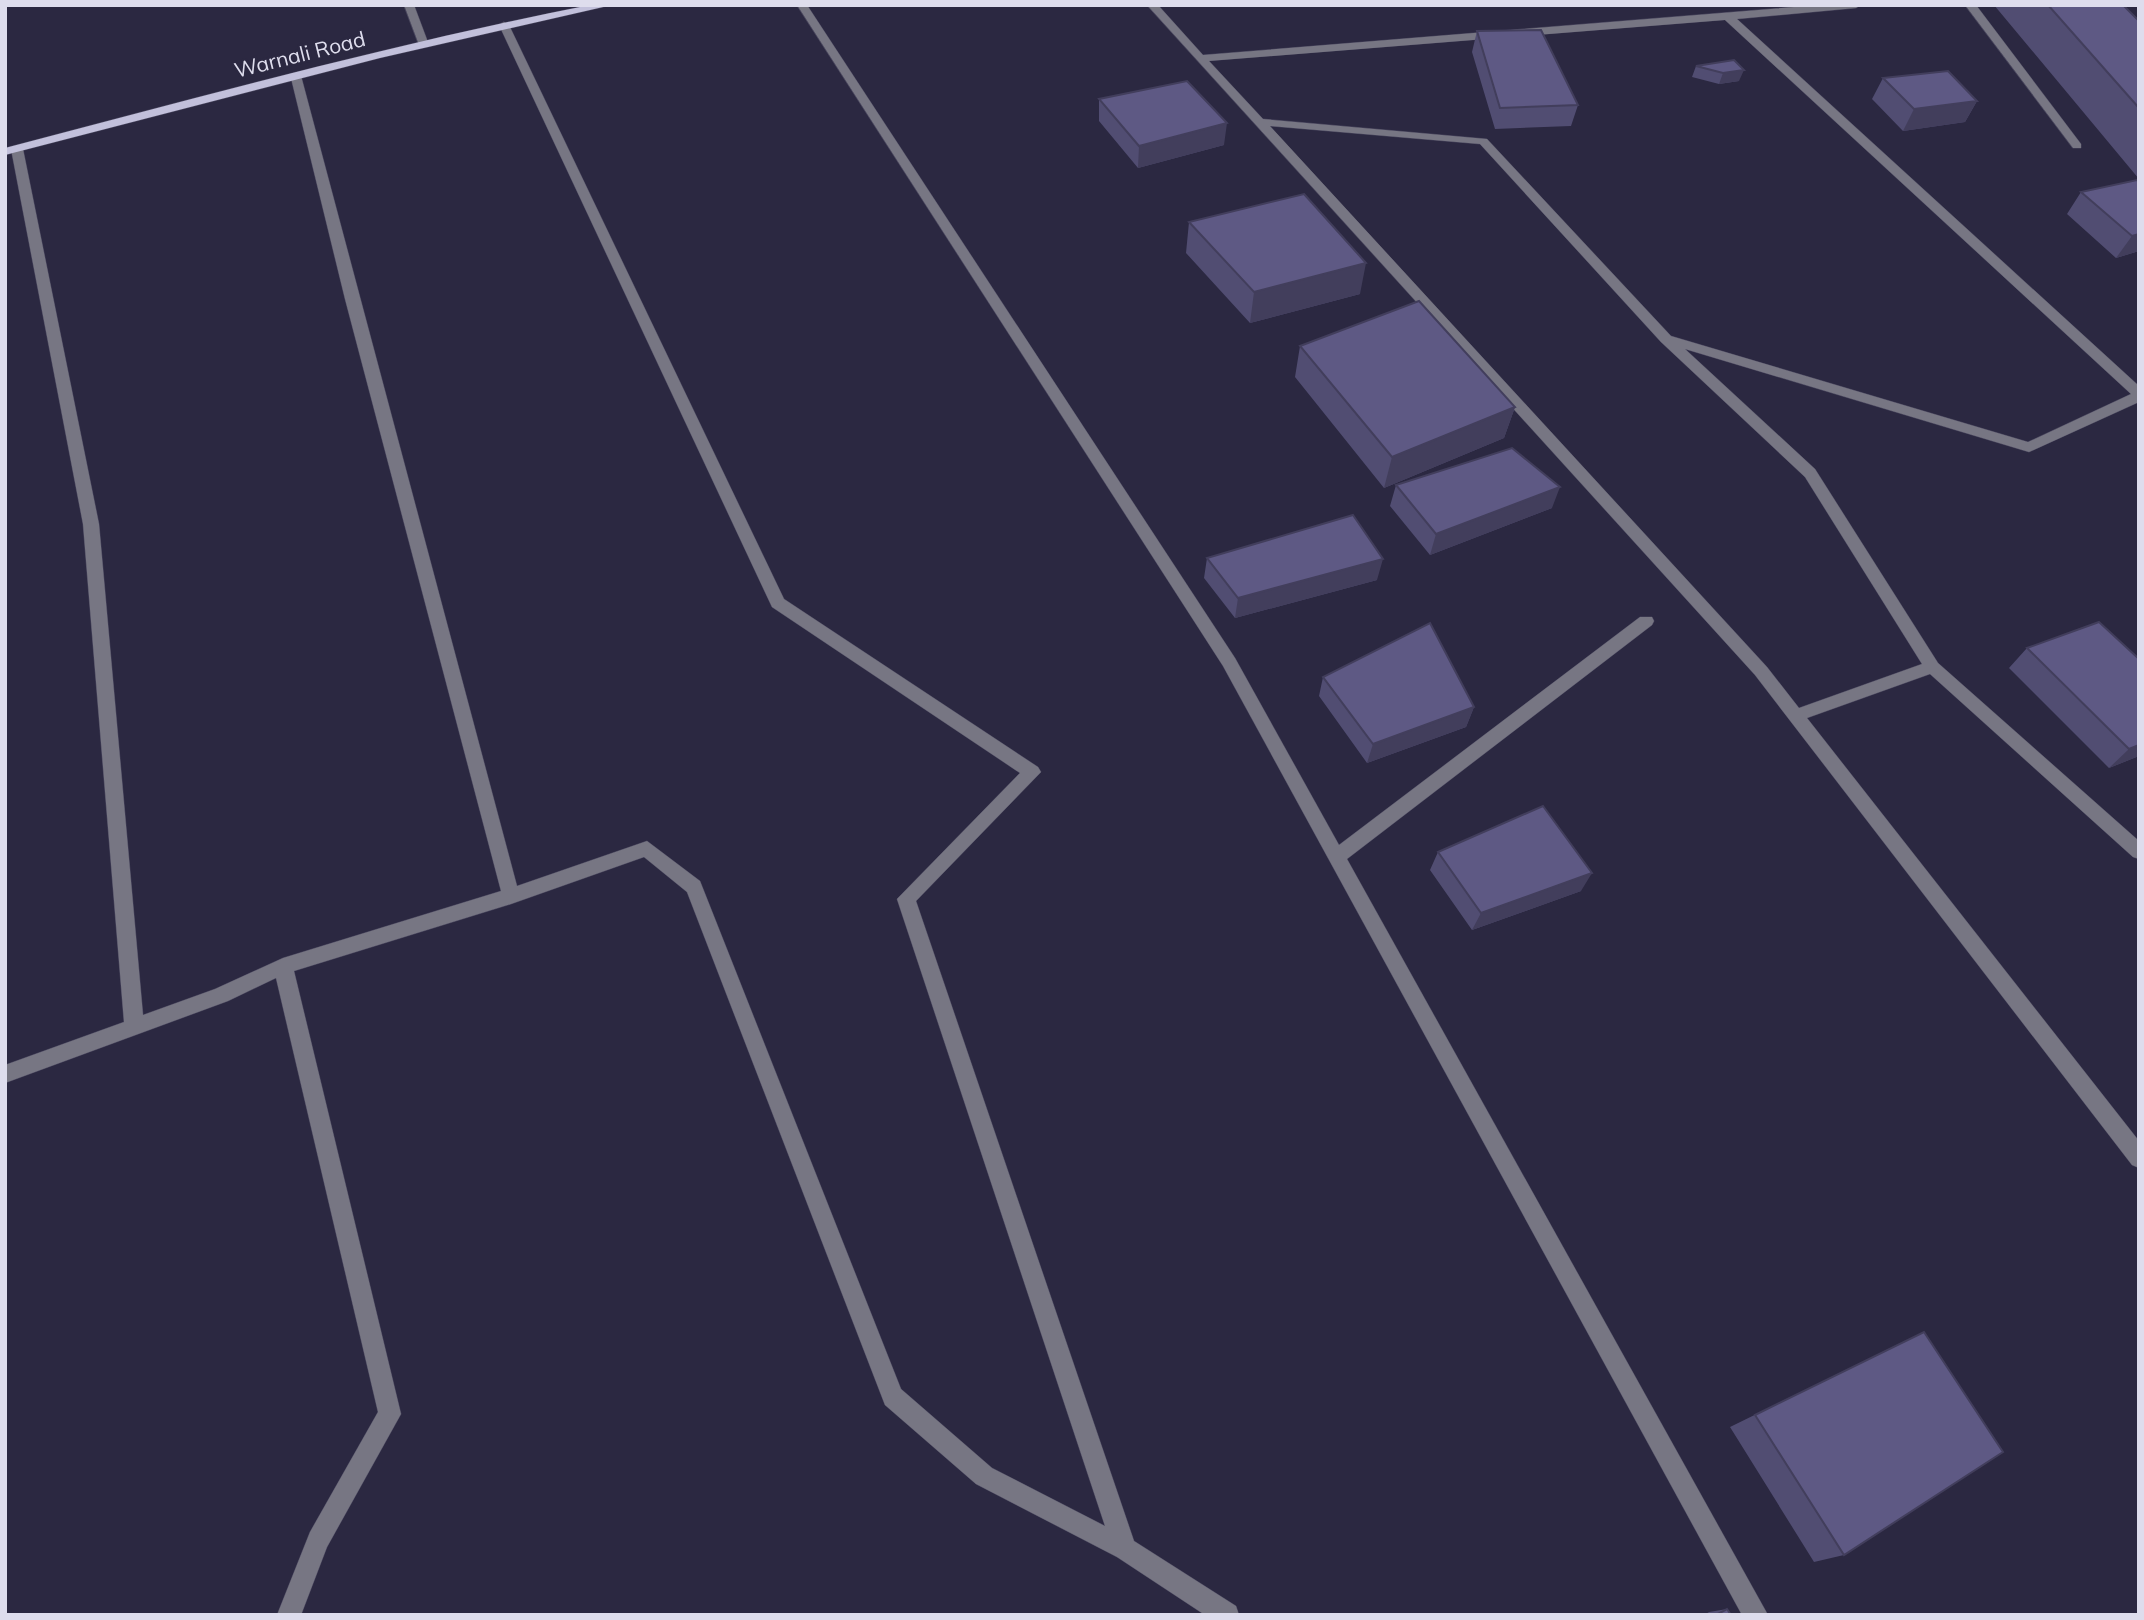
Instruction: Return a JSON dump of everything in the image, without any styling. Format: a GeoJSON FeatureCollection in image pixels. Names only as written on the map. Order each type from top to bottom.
{"type":"FeatureCollection","features":[{"type":"Feature","properties":{"kind":"main road","name":"Warnali Road"},"geometry":{"type":"LineString","coordinates":[[11,150],[296,74],[504,25],[607,5]]}},
{"type":"Feature","properties":{"kind":"street"},"geometry":{"type":"LineString","coordinates":[[409,5],[424,45]]}},
{"type":"Feature","properties":{"kind":"street"},"geometry":{"type":"LineString","coordinates":[[802,5],[1229,662],[1756,1615]]}},
{"type":"Feature","properties":{"kind":"street"},"geometry":{"type":"LineString","coordinates":[[1152,5],[1761,671],[2139,1158]]}},
{"type":"Feature","properties":{"kind":"street"},"geometry":{"type":"LineString","coordinates":[[1201,58],[1856,5]]}},
{"type":"Feature","properties":{"kind":"street"},"geometry":{"type":"LineString","coordinates":[[1970,5],[2077,146]]}},
{"type":"Feature","properties":{"kind":"street"},"geometry":{"type":"LineString","coordinates":[[1667,340],[2029,447],[2139,395],[1728,17]]}},
{"type":"Feature","properties":{"kind":"street"},"geometry":{"type":"LineString","coordinates":[[504,25],[778,603],[1032,772],[905,899],[1125,1549]]}},
{"type":"Feature","properties":{"kind":"street"},"geometry":{"type":"LineString","coordinates":[[296,74],[352,299],[511,896]]}},
{"type":"Feature","properties":{"kind":"street"},"geometry":{"type":"LineString","coordinates":[[1259,122],[1483,141],[1667,340],[1810,473],[1932,667],[2139,852]]}},
{"type":"Feature","properties":{"kind":"street"},"geometry":{"type":"LineString","coordinates":[[11,150],[91,524],[134,1026]]}},
{"type":"Feature","properties":{"kind":"street"},"geometry":{"type":"LineString","coordinates":[[1337,857],[1646,621]]}},
{"type":"Feature","properties":{"kind":"street"},"geometry":{"type":"LineString","coordinates":[[1795,716],[1932,667]]}},
{"type":"Feature","properties":{"kind":"street"},"geometry":{"type":"LineString","coordinates":[[5,1074],[222,995],[283,966],[511,896],[647,849],[694,887],[893,1397],[984,1476],[1125,1549],[1227,1615]]}},
{"type":"Feature","properties":{"kind":"street"},"geometry":{"type":"LineString","coordinates":[[283,966],[390,1414],[318,1540],[289,1615]]}},
{"type":"Feature","properties":{"kind":"building"},"geometry":{"type":"Polygon","coordinates":[[[2048,5],[2123,5],[2139,21],[2139,108],[2048,5]]]}},
{"type":"Feature","properties":{"kind":"building"},"geometry":{"type":"Polygon","coordinates":[[[1541,30],[1578,105],[1500,108],[1477,31],[1541,30]]]}},
{"type":"Feature","properties":{"kind":"building"},"geometry":{"type":"Polygon","coordinates":[[[1734,60],[1744,70],[1723,73],[1696,66],[1734,60]]]}},
{"type":"Feature","properties":{"kind":"building"},"geometry":{"type":"Polygon","coordinates":[[[1948,71],[1977,101],[1914,109],[1883,78],[1948,71]]]}},
{"type":"Feature","properties":{"kind":"building"},"geometry":{"type":"Polygon","coordinates":[[[1187,81],[1227,123],[1139,146],[1099,99],[1187,81]]]}},
{"type":"Feature","properties":{"kind":"building"},"geometry":{"type":"Polygon","coordinates":[[[2137,180],[2139,234],[2132,236],[2081,192],[2137,180]]]}},
{"type":"Feature","properties":{"kind":"building"},"geometry":{"type":"Polygon","coordinates":[[[1304,194],[1366,263],[1254,292],[1189,222],[1304,194]]]}},
{"type":"Feature","properties":{"kind":"building"},"geometry":{"type":"Polygon","coordinates":[[[1419,301],[1515,407],[1392,457],[1300,346],[1419,301]]]}},
{"type":"Feature","properties":{"kind":"building"},"geometry":{"type":"Polygon","coordinates":[[[1512,448],[1560,487],[1436,534],[1396,485],[1512,448]]]}},
{"type":"Feature","properties":{"kind":"building"},"geometry":{"type":"Polygon","coordinates":[[[1353,515],[1383,559],[1238,598],[1207,558],[1353,515]]]}},
{"type":"Feature","properties":{"kind":"building"},"geometry":{"type":"Polygon","coordinates":[[[2099,622],[2139,659],[2139,745],[2129,749],[2027,648],[2099,622]]]}},
{"type":"Feature","properties":{"kind":"building"},"geometry":{"type":"Polygon","coordinates":[[[1430,623],[1474,707],[1373,744],[1323,677],[1430,623]]]}},
{"type":"Feature","properties":{"kind":"building"},"geometry":{"type":"Polygon","coordinates":[[[1543,806],[1592,873],[1481,913],[1438,852],[1543,806]]]}},
{"type":"Feature","properties":{"kind":"building"},"geometry":{"type":"Polygon","coordinates":[[[1924,1332],[2003,1452],[1844,1555],[1755,1415],[1924,1332]]]}},
{"type":"Feature","properties":{"kind":"building"},"geometry":{"type":"Polygon","coordinates":[[[1727,1609],[1731,1615],[1716,1615],[1727,1609]]]}}]}
